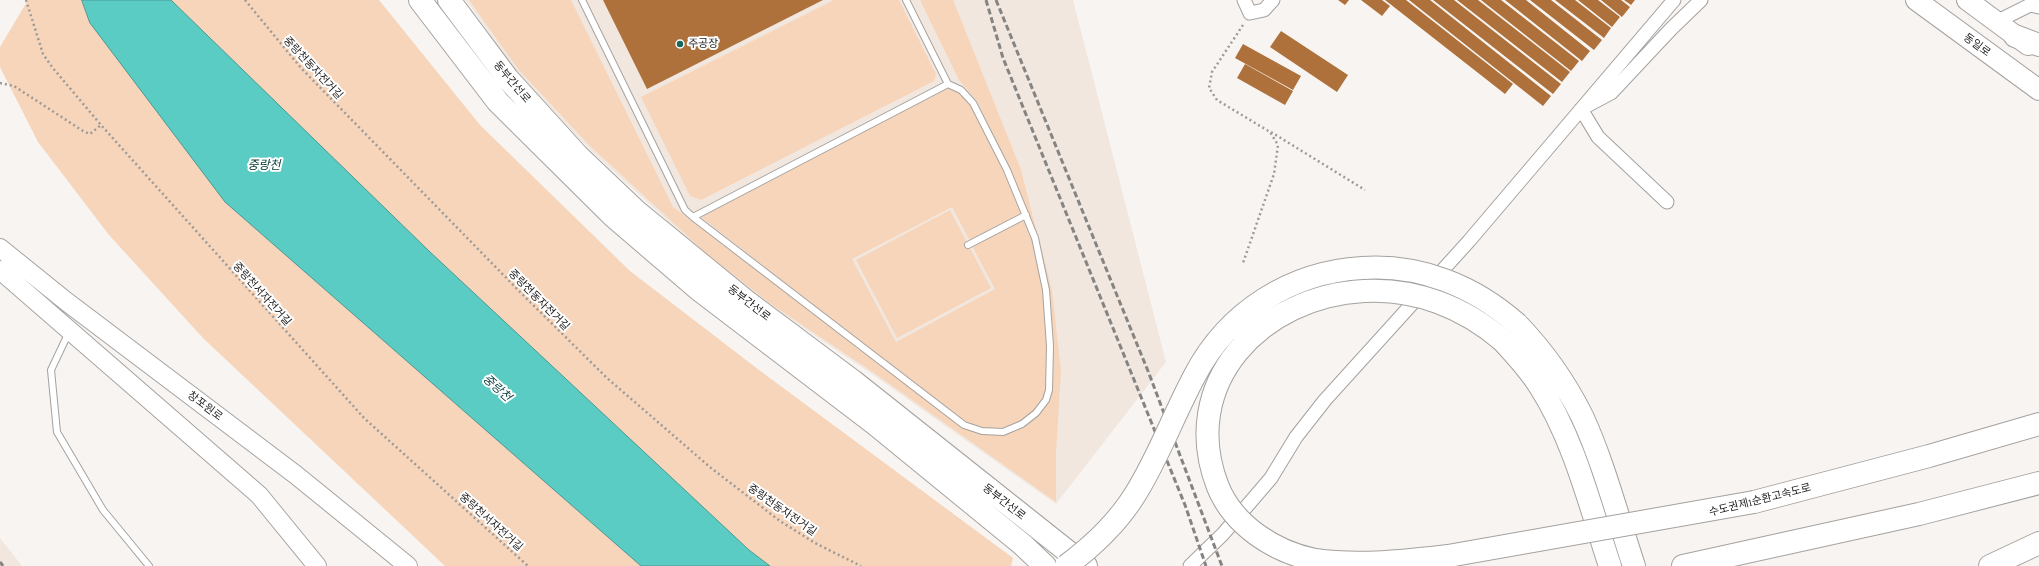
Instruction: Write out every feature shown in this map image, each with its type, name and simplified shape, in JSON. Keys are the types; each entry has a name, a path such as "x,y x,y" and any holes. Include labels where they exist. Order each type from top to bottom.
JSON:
{"highway":[{"name":"동부간선로","path":"420,0 498,102 614,217 698,289 875,424 1023,545 1045,566"},
{"name":"동부간선로","path":"449,0 508,79 578,156 636,211 721,281 853,381 1086,566"},
{"path":"2015,36 2039,45"},
{"path":"1066,566 1102,535 1135,495 1158,453 1195,374 1212,348 1232,324 1246,312 1279,290 1298,282 1330,272 1369,267 1400,269 1439,278 1474,293 1493,305 1517,324 1549,362 1582,416 1594,446 1634,566"},
{"path":"1610,566 1578,468 1558,420 1532,374 1503,341 1487,328 1451,307 1426,298 1394,292 1365,291 1339,294 1317,300 1282,315 1260,330 1234,355 1214,392 1207,424 1208,447 1214,473 1222,495 1236,516 1246,525 1276,546 1308,558 1342,563 1403,561 1448,556 1760,501"},
{"name":"수도권제1순환고속도로","path":"1478,566 1760,501 1929,456 2039,424"},
{"path":"1683,566 1919,514 2039,483"},
{"path":"1990,566 2039,543"}],"main road":[{"name":"동일로","path":"1916,0 2039,90"},
{"path":"1967,0 2039,54"}],"street":[{"path":"1244,0 1250,13 1264,10 1273,0"},
{"path":"1190,566 1223,534 1271,478 1296,438 1325,400 1468,241 1582,110 1598,87 1674,0"},
{"path":"1582,110 1611,93 1671,29 1701,0"},
{"path":"1996,22 2030,5 2039,8"},
{"path":"1582,110 1598,137 1667,202"},
{"name":"창포원로","path":"0,248 73,306 296,475 408,566"},
{"path":"0,270 258,495 317,566"}],"lane":[{"path":"582,0 685,210 964,425 982,431 1003,432 1022,424 1036,413 1046,400 1049,390 1050,346 1046,290 1036,238 1007,170 973,103 961,90 948,84 906,0"},
{"path":"693,217 948,84"},
{"path":"968,245 1026,215"},
{"path":"70,330 51,370 57,432 103,510 149,566"}],"path":[{"name":"중랑천서자전거길","path":"26,0 43,54 52,67 101,125 364,418 528,566"},
{"name":"중랑천동자전거길","path":"245,0 300,68 522,294 607,378 711,468 780,521 815,543 860,566"},
{"path":"1250,13 1212,72 1209,88 1217,100 1365,190"},
{"path":"0,83 14,86 82,131 90,134 101,125"},
{"path":"1243,263 1274,174 1278,145 1270,132"}],"shaded area":[{"path":"28,0 379,0 480,125 630,271 759,370 1013,558 1011,566 445,566 203,338 109,235 38,142 0,67 0,47"},
{"path":"466,0 1073,0 1166,362 1056,504 872,374 767,304 705,255 588,148 516,71"},
{"path":"469,0 571,0 673,207 963,427 1004,434 1033,417 1049,399 1052,391 1049,290 1039,239 1052,290 1061,371 1056,453 1056,502 874,373 768,302 706,253 590,146 518,69"},
{"path":"834,0 899,0 936,74 934,81 701,200 690,196 641,97"},
{"path":"920,0 953,0 1021,170 1038,237 1010,169 977,101 959,80"},
{"path":"948,87 960,92 970,105 1003,171 1021,213 970,241 952,207 852,259 896,342 995,289 972,246 1025,219 1037,255 1044,293 1047,331 1047,388 1044,399 1035,411 1022,420 1004,427 987,428 978,426 962,419 946,409 701,217"},
{"path":"950,210 991,288 897,338 856,260"},
{"path":"0,538 22,566 0,566"}],"water":[{"name":"중랑천","path":"82,0 171,0 429,251 749,550 770,566 641,566 225,202 90,23"}],"building":[{"name":"주공장","path":"603,0 823,0 647,89"},
{"path":"1338,0 1349,0 1345,5"},
{"path":"1361,0 1382,0 1390,6 1382,16"},
{"path":"1385,0 1406,0 1513,84 1505,94"},
{"path":"1409,0 1430,0 1551,96 1543,106"},
{"path":"1433,0 1454,0 1561,84 1553,94"},
{"path":"1457,0 1478,0 1570,72 1562,82"},
{"path":"1481,0 1501,0 1579,61 1571,71"},
{"path":"1505,0 1526,0 1590,51 1582,61"},
{"path":"1530,0 1551,0 1602,40 1594,50"},
{"path":"1555,0 1575,0 1611,28 1604,38"},
{"path":"1578,0 1598,0 1620,17 1612,27"},
{"path":"1601,0 1621,0 1630,7 1622,17"},
{"path":"1624,0 1635,0 1631,5"},
{"path":"1281,31 1348,75 1337,92 1270,47"},
{"path":"1243,44 1301,76 1293,90 1235,58"},
{"path":"1245,64 1293,91 1285,105 1237,78"}],"railway":[{"path":"986,0 1003,58 1185,505 1206,566"},
{"path":"996,0 1148,371 1222,566"},
{"path":"0,562 3,566"}],"place":[{"name":"주공장","path":"680,44"}]}
